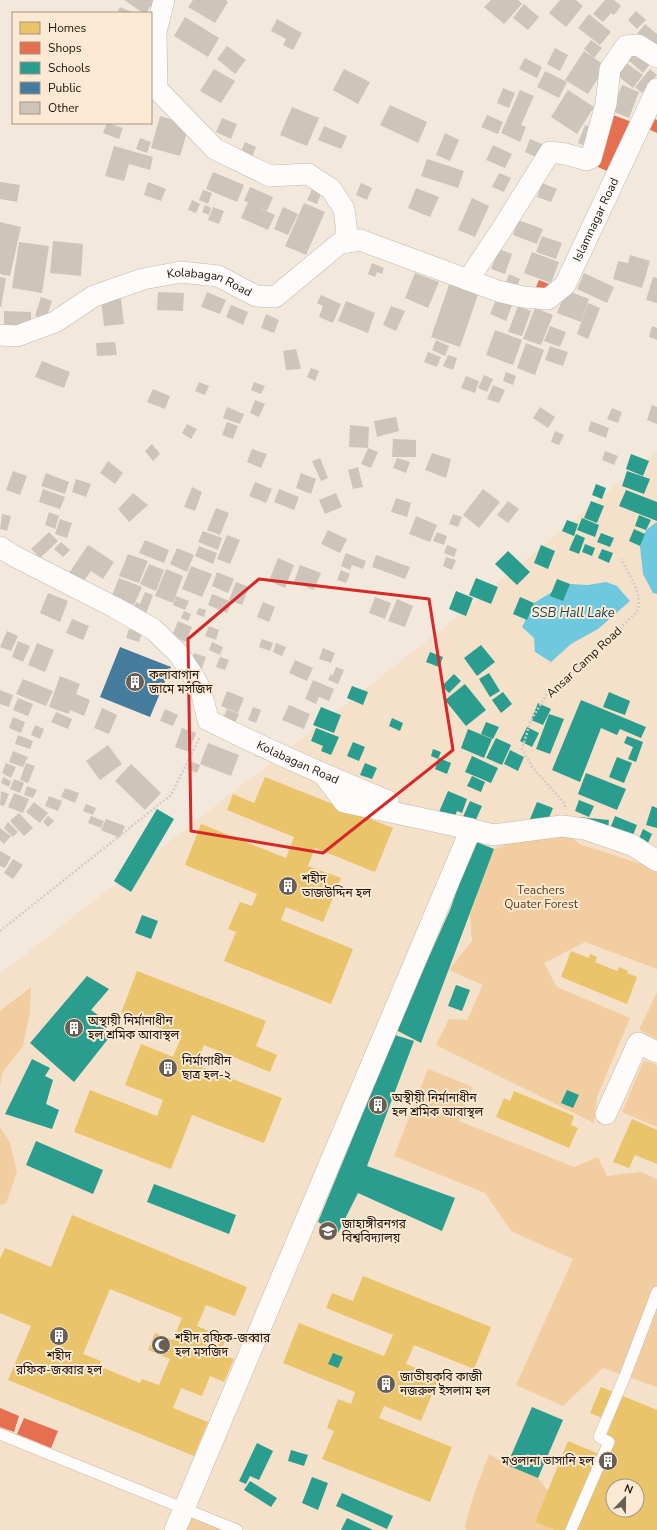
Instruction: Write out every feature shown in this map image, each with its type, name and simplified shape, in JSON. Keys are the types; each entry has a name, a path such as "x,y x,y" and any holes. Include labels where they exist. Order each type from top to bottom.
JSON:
{"street":[{"path":"164,0 156,32 157,89 215,149 270,176 308,174 331,189 344,209 348,242"},
{"path":"468,280 550,152 566,154 586,160 591,158 606,104 610,69 626,46 638,45 657,57"},
{"name":"Islamnagar Road","path":"498,291 523,297 548,299 565,285 657,89"},
{"name":"Kolabagan Road","path":"0,335 17,336 55,322 94,296 143,279 181,272 218,276 256,296 275,296 340,243 360,240 498,291"},
{"path":"0,547 14,556 114,607 153,629 178,653 192,674 201,690 208,720"},
{"name":"Kolabagan Road","path":"208,720 240,737 322,774 436,820 493,835 562,826 585,829 632,845 657,862"},
{"path":"175,1530 471,829"},
{"path":"606,1114 638,1043 657,1052"}],"lane":[{"path":"571,1530 609,1442 599,1437 626,1376 657,1292"},
{"path":"0,1434 237,1530"}],"path":[{"name":"Ansar Camp Road","path":"562,826 565,804 533,768 522,749 531,720 547,694 583,663 637,612 640,604 639,595 621,559"},
{"path":"0,931 172,795 208,720"}],"highlighted area":[{"path":"259,579 429,599 453,750 323,853 191,831 188,639"}],"shaded area":[{"name":"জাহাঙ্গীরনগর বিশ্ববিদ্যালয়","path":"657,451 657,1530 0,1530 0,974 438,632"}],"green space":[{"name":"Teachers Quater Forest","path":"562,826 579,844 657,869 657,969 585,942 544,963 557,987 630,1018 597,1097 594,1123 436,1045 449,1019 467,1020 483,985 449,970 472,941 470,914 494,849"},
{"path":"31,987 30,1012 23,1046 2,1073 0,1086 0,1011"},
{"path":"657,992 657,1039 639,1030"},
{"path":"644,1060 657,1065 657,1127 622,1112"},
{"path":"428,1069 473,1087 459,1121 574,1167 598,1157 607,1176 640,1172 657,1179 657,1387 603,1368 563,1406 516,1385 573,1259 511,1231 485,1193 394,1156"},
{"path":"0,1127 10,1143 17,1172 6,1203 0,1205"},
{"path":"489,1454 507,1465 538,1478 548,1491 535,1522 554,1530 466,1530 465,1525 474,1494"},
{"path":"184,1508 237,1530 175,1530"}],"water":[{"path":"657,522 657,594 653,593 643,574 640,546 646,530"},
{"name":"SSB Hall Lake","path":"606,582 617,586 630,601 598,629 571,644 551,662 535,652 534,638 522,627 534,603 560,587 570,584 588,585"}],"building: Homes":[{"name":"শহীদ তাজউদ্দিন হল","path":"265,777 393,828 375,872 315,848 308,866 341,878 323,922 286,907 281,920 353,949 331,1004 224,961 236,932 228,929 240,902 252,906 257,894 185,865 201,824 286,858 294,837 227,810 233,794 254,803"},
{"path":"571,951 589,958 590,954 597,957 595,962 617,971 619,967 628,971 627,973 637,977 627,1004 561,977"},
{"name":"নির্মাণাধীন ছাত্র হল-২","path":"137,971 266,1021 256,1046 277,1055 270,1072 204,1045 196,1065 282,1098 264,1143 192,1115 171,1169 74,1132 90,1090 157,1116 163,1100 125,1085 141,1044 173,1057 182,1036 121,1013"},
{"path":"514,1091 574,1116 571,1125 578,1128 569,1148 496,1117 504,1098 510,1101"},
{"path":"632,1119 657,1130 657,1164 635,1155 629,1168 613,1162"},
{"name":"শহীদ রফিক-জব্বার হল","path":"72,1215 247,1287 235,1316 206,1305 197,1326 226,1338 220,1354 234,1359 224,1382 210,1376 202,1396 181,1388 173,1408 208,1422 194,1456 8,1380 31,1326 0,1313 0,1259 5,1248 51,1267","holes":["110,1289 182,1318 173,1340 155,1333 148,1350 170,1359 159,1385 142,1379 140,1383 99,1366 101,1361 83,1354"]},
{"name":"জাতীয়কবি কাজী নজরুল ইসলাম হল","path":"363,1276 491,1327 474,1369 414,1345 406,1364 439,1377 421,1421 384,1406 379,1418 452,1447 430,1502 322,1459 334,1431 327,1428 338,1399 351,1404 355,1392 283,1363 299,1323 384,1356 393,1335 326,1308 332,1293 353,1301"},
{"name":"মওলানা ভাসানি হল","path":"601,1387 657,1410 657,1530 554,1530 535,1522 568,1441 599,1454 612,1422 590,1413"}],"building: Shops":[{"path":"613,115 632,122 612,173 593,165"},
{"path":"653,118 657,120 657,133 648,129"},
{"path":"539,280 549,284 544,296 534,292"},
{"path":"0,1408 19,1416 14,1432 0,1427"},
{"path":"24,1418 58,1431 51,1448 17,1434"}],"building: Schools":[{"path":"631,454 649,461 643,476 626,469"},
{"path":"627,471 650,479 644,494 622,486"},
{"path":"596,484 606,488 602,499 592,495"},
{"path":"626,490 657,502 657,521 619,506"},
{"path":"591,501 604,506 597,523 584,518"},
{"path":"639,515 651,520 646,530 635,526"},
{"path":"582,518 599,525 595,537 577,530"},
{"path":"567,520 578,524 574,536 562,531"},
{"path":"634,529 645,534 640,546 629,541"},
{"path":"601,533 614,538 610,547 597,542"},
{"path":"576,534 585,538 579,554 569,550"},
{"path":"585,544 595,548 592,556 582,552"},
{"path":"541,545 555,551 548,569 534,563"},
{"path":"602,549 613,553 609,563 598,558"},
{"path":"508,551 530,572 517,585 495,564"},
{"path":"476,578 498,587 491,604 469,595"},
{"path":"557,579 570,584 563,601 550,596"},
{"path":"456,591 473,598 466,616 449,609"},
{"path":"520,597 534,603 527,620 513,614"},
{"path":"481,645 495,662 477,676 464,658"},
{"path":"430,652 443,657 439,667 426,662"},
{"path":"489,673 500,691 490,697 479,679"},
{"path":"454,674 461,681 449,693 442,686"},
{"path":"465,684 486,710 466,726 445,700"},
{"path":"352,686 368,692 363,705 347,698"},
{"path":"503,692 512,704 501,713 492,700"},
{"path":"609,692 630,701 625,715 603,707"},
{"path":"581,700 646,727 641,738 620,729 617,735 601,728 580,782 552,770"},
{"path":"538,703 551,709 543,725 531,720"},
{"path":"321,707 341,715 334,733 313,725"},
{"path":"549,714 564,719 550,754 536,749"},
{"path":"392,718 403,723 400,731 389,726"},
{"path":"486,722 499,727 493,739 481,734"},
{"path":"527,727 539,733 532,747 520,741"},
{"path":"316,728 339,737 331,755 321,751 323,746 311,741"},
{"path":"468,729 492,739 484,758 461,748"},
{"path":"627,736 643,742 636,762 628,759 633,747 624,743"},
{"path":"496,738 511,745 502,765 486,758"},
{"path":"353,742 365,747 359,761 347,756"},
{"path":"433,749 441,752 438,759 431,756"},
{"path":"510,750 524,757 518,771 504,764"},
{"path":"472,756 498,768 491,783 465,772"},
{"path":"617,757 632,763 624,783 609,777"},
{"path":"439,758 451,763 447,774 435,769"},
{"path":"365,763 377,768 372,779 360,775"},
{"path":"586,773 626,789 617,810 578,794"},
{"path":"472,776 485,782 481,792 467,786"},
{"path":"448,791 467,799 462,813 457,811 454,819 439,812"},
{"path":"579,800 594,806 589,817 575,811"},
{"path":"470,801 482,806 474,824 462,819"},
{"path":"537,802 553,808 546,825 530,819"},
{"path":"652,806 657,808 657,828 646,825"},
{"path":"157,809 174,819 131,892 114,881"},
{"path":"615,816 637,825 631,840 609,831"},
{"path":"579,817 609,820 608,829 578,826"},
{"path":"643,829 652,834 647,845 638,841"},
{"path":"474,841 494,849 421,1043 396,1030 450,910"},
{"path":"142,915 158,921 151,939 135,933"},
{"name":"অস্থায়ী নির্মানাধীন হল শ্রমিক আবাস্থল","path":"87,976 109,989 91,1010 102,1018 98,1022 112,1034 74,1082 30,1043"},
{"path":"456,985 470,990 462,1011 448,1006"},
{"name":"অস্থীয়ী নির্মানাধীন হল শ্রমিক আবাস্থল","path":"395,1035 414,1041 367,1166 455,1198 442,1231 358,1193 338,1233 318,1222"},
{"path":"32,1059 50,1068 45,1076 53,1080 46,1104 59,1110 52,1129 5,1114"},
{"path":"567,1090 579,1095 573,1108 561,1103"},
{"path":"36,1141 103,1170 93,1194 26,1165"},
{"path":"154,1184 236,1215 229,1234 147,1202"},
{"path":"333,1353 343,1357 338,1368 328,1364"},
{"path":"532,1407 563,1420 538,1478 507,1465"},
{"path":"257,1443 273,1451 259,1480 250,1476 246,1484 239,1481"},
{"path":"291,1450 308,1455 304,1466 288,1461"},
{"path":"312,1477 328,1483 318,1510 302,1503"},
{"path":"250,1481 277,1498 271,1507 244,1490"},
{"path":"342,1493 393,1516 387,1529 336,1506"},
{"path":"347,1518 373,1530 341,1530"}],"building: Public":[{"name":"কলাবাগান জামে মসজিদ","path":"120,647 171,667 150,717 100,697"}],"building: Other":[{"path":"124,0 155,0 147,12 142,12"},
{"path":"193,0 226,0 228,2 215,23 188,7"},
{"path":"491,0 518,0 522,4 504,24 484,7"},
{"path":"560,0 576,0 583,6 566,27 549,13"},
{"path":"605,0 614,0 621,6 614,15 611,13 603,22 593,14"},
{"path":"524,4 539,17 528,30 513,18"},
{"path":"120,7 132,12 118,12"},
{"path":"636,11 646,20 637,29 628,20"},
{"path":"589,14 611,32 600,45 578,28"},
{"path":"185,17 219,38 208,57 174,36"},
{"path":"277,19 302,33 293,50 283,45 286,39 271,31"},
{"path":"645,24 657,34 657,46 636,35"},
{"path":"591,40 602,48 594,58 584,49"},
{"path":"227,46 246,60 235,74 217,59"},
{"path":"555,48 568,55 560,71 547,64"},
{"path":"584,51 606,66 588,94 565,80"},
{"path":"637,51 650,64 643,73 628,60"},
{"path":"525,58 542,67 537,78 519,69"},
{"path":"625,62 643,75 633,88 615,74"},
{"path":"214,69 235,81 221,103 200,91"},
{"path":"344,69 370,82 358,104 333,90"},
{"path":"650,69 657,75 642,93 635,87"},
{"path":"545,71 567,82 559,98 537,87"},
{"path":"622,85 639,92 629,118 612,111"},
{"path":"503,88 515,93 509,108 497,103"},
{"path":"520,90 534,96 521,125 526,127 520,142 501,133"},
{"path":"568,90 594,107 577,134 551,117"},
{"path":"390,105 427,122 418,143 380,125"},
{"path":"292,107 319,118 307,146 280,135"},
{"path":"487,115 503,122 498,134 481,127"},
{"path":"160,116 189,125 180,156 151,148"},
{"path":"222,118 237,124 231,139 216,132"},
{"path":"107,124 123,128 119,139 103,133"},
{"path":"585,125 599,131 591,148 578,143"},
{"path":"324,126 347,136 341,149 318,140"},
{"path":"445,133 459,140 450,161 436,155"},
{"path":"140,138 151,142 147,153 136,149"},
{"path":"530,139 544,145 538,158 525,152"},
{"path":"245,142 256,147 252,157 241,152"},
{"path":"493,145 512,154 505,168 486,160"},
{"path":"114,146 153,157 150,170 129,164 124,181 105,176"},
{"path":"427,159 464,171 458,188 421,176"},
{"path":"213,172 244,185 237,202 206,189"},
{"path":"499,173 511,178 504,192 492,187"},
{"path":"0,182 20,185 17,202 0,199"},
{"path":"148,182 166,189 161,201 144,195"},
{"path":"361,183 372,188 367,200 356,195"},
{"path":"542,183 557,189 551,202 537,197"},
{"path":"250,187 273,197 267,211 252,205 275,215 268,230 241,218 248,202 244,201"},
{"path":"313,187 322,191 317,204 307,200"},
{"path":"416,188 439,197 430,217 408,208"},
{"path":"203,190 212,193 208,204 199,200"},
{"path":"472,198 489,206 475,237 458,230"},
{"path":"192,200 200,204 196,213 188,210"},
{"path":"304,203 325,212 306,255 285,246"},
{"path":"205,205 211,208 209,215 202,212"},
{"path":"213,207 224,211 219,224 208,220"},
{"path":"283,207 298,214 288,235 274,229"},
{"path":"518,220 543,229 537,244 513,235"},
{"path":"0,222 21,227 10,276 0,274"},
{"path":"542,236 562,243 556,259 536,252"},
{"path":"53,241 83,244 81,276 50,273"},
{"path":"19,242 49,246 42,293 12,288"},
{"path":"499,249 512,254 505,274 491,269"},
{"path":"532,252 559,262 551,283 524,273"},
{"path":"630,255 650,261 642,288 613,279 618,261 628,263"},
{"path":"372,263 384,268 382,274 377,272 375,277 368,274"},
{"path":"415,273 439,282 428,308 405,298"},
{"path":"584,273 614,287 607,303 577,289"},
{"path":"509,274 520,279 515,291 504,287"},
{"path":"452,276 481,286 460,347 431,337"},
{"path":"0,277 6,278 1,307 0,307"},
{"path":"653,277 657,278 657,303 646,300"},
{"path":"566,290 589,299 581,322 557,313"},
{"path":"158,292 184,293 183,311 157,310"},
{"path":"207,292 226,300 220,314 201,307"},
{"path":"321,295 341,304 333,323 319,317 323,306 317,303"},
{"path":"41,297 52,301 46,319 35,316"},
{"path":"497,297 513,303 506,321 490,314"},
{"path":"121,298 124,324 104,326 101,301"},
{"path":"346,301 375,313 368,333 338,321"},
{"path":"588,303 600,308 588,339 577,334"},
{"path":"231,305 248,312 243,325 226,317"},
{"path":"391,306 405,311 396,331 383,325"},
{"path":"518,306 531,311 522,336 508,332"},
{"path":"535,308 553,315 541,345 523,339"},
{"path":"4,311 31,312 31,330 4,326"},
{"path":"266,314 279,320 274,333 261,328"},
{"path":"550,326 566,332 560,347 544,341"},
{"path":"652,326 657,328 657,340 649,337"},
{"path":"495,330 522,340 513,365 486,355"},
{"path":"436,340 449,346 445,356 432,350"},
{"path":"115,342 117,355 97,356 96,343"},
{"path":"526,343 544,350 535,375 517,368"},
{"path":"550,346 568,352 563,366 545,360"},
{"path":"296,349 301,369 286,370 283,351"},
{"path":"428,352 441,357 437,367 424,362"},
{"path":"448,355 457,358 453,370 443,366"},
{"path":"42,361 70,372 64,388 35,377"},
{"path":"311,368 319,371 315,381 307,377"},
{"path":"506,372 516,376 513,385 503,381"},
{"path":"484,375 493,379 487,392 478,388"},
{"path":"466,376 479,381 475,393 461,388"},
{"path":"199,382 209,386 205,395 195,391"},
{"path":"254,382 265,386 261,394 251,390"},
{"path":"493,385 505,390 499,403 487,399"},
{"path":"153,389 170,396 165,409 147,402"},
{"path":"255,400 265,404 259,417 250,413"},
{"path":"652,405 657,407 657,424 647,420"},
{"path":"227,407 244,414 240,424 223,418"},
{"path":"540,407 555,417 548,428 533,418"},
{"path":"612,408 622,412 618,423 607,419"},
{"path":"396,417 399,431 377,437 374,421"},
{"path":"591,421 609,428 606,438 588,431"},
{"path":"227,422 238,426 233,439 222,435"},
{"path":"187,424 197,429 191,439 182,433"},
{"path":"350,425 369,427 368,448 349,447"},
{"path":"555,431 564,435 559,445 551,442"},
{"path":"393,439 416,440 416,457 392,457"},
{"path":"152,444 160,454 153,461 145,451"},
{"path":"368,448 378,452 371,468 361,464"},
{"path":"252,449 267,454 261,468 247,462"},
{"path":"605,451 618,456 614,465 602,460"},
{"path":"432,453 451,459 446,478 425,470"},
{"path":"320,458 328,478 321,481 312,461"},
{"path":"397,458 410,462 406,473 393,468"},
{"path":"108,461 123,473 115,484 100,473"},
{"path":"358,467 363,487 353,489 348,470"},
{"path":"13,471 27,476 20,495 6,490"},
{"path":"46,473 69,482 65,494 41,486"},
{"path":"301,473 316,479 311,494 296,488"},
{"path":"76,479 91,484 86,497 72,492"},
{"path":"255,482 272,489 266,503 249,496"},
{"path":"192,487 202,492 195,511 184,507"},
{"path":"43,489 65,497 60,509 39,502"},
{"path":"279,489 299,497 294,510 274,502"},
{"path":"483,489 500,502 479,528 463,515"},
{"path":"133,493 148,505 129,522 118,509"},
{"path":"336,493 342,507 325,514 319,500"},
{"path":"396,498 411,503 407,517 391,512"},
{"path":"508,501 519,509 508,523 497,515"},
{"path":"216,508 229,513 220,535 207,530"},
{"path":"49,512 59,516 55,529 45,525"},
{"path":"2,514 11,516 7,531 0,529"},
{"path":"453,514 462,517 458,527 449,524"},
{"path":"416,516 437,525 430,542 409,534"},
{"path":"60,519 72,523 67,538 55,534"},
{"path":"328,530 347,539 340,553 321,544"},
{"path":"203,531 222,538 218,550 198,542"},
{"path":"49,532 58,541 40,558 31,549"},
{"path":"437,532 447,536 444,545 433,541"},
{"path":"227,535 240,540 230,564 217,559"},
{"path":"145,540 169,550 164,563 139,553"},
{"path":"61,542 70,550 63,557 54,549"},
{"path":"88,545 114,562 103,579 91,571 83,582 69,573"},
{"path":"447,545 457,549 454,557 444,553"},
{"path":"199,546 217,553 213,564 195,556"},
{"path":"177,548 194,555 187,572 170,564"},
{"path":"346,553 366,561 363,569 352,565 350,570 341,566"},
{"path":"128,554 148,561 139,583 119,576"},
{"path":"376,555 410,567 405,579 372,567"},
{"path":"446,557 456,560 452,570 443,566"},
{"path":"278,558 294,565 285,588 269,581"},
{"path":"149,564 164,570 156,591 140,584"},
{"path":"300,565 321,573 314,590 294,582"},
{"path":"191,566 212,574 202,597 182,589"},
{"path":"166,569 183,576 173,603 155,596"},
{"path":"341,570 350,574 346,583 337,580"},
{"path":"217,572 234,579 228,593 212,586"},
{"path":"119,578 142,587 134,605 130,603 127,610 109,603"},
{"path":"236,582 249,587 242,605 229,600"},
{"path":"145,592 153,595 146,614 134,609 136,602 140,604"},
{"path":"48,593 68,601 60,622 40,613"},
{"path":"212,594 232,602 227,613 208,605"},
{"path":"176,596 189,601 185,610 173,605"},
{"path":"375,597 391,603 385,619 369,613"},
{"path":"397,599 413,606 405,627 388,621"},
{"path":"263,602 275,607 269,622 257,617"},
{"path":"199,608 206,610 204,617 196,614"},
{"path":"184,611 191,614 188,621 181,618"},
{"path":"72,619 89,626 83,640 66,633"},
{"path":"178,621 192,627 186,642 172,636"},
{"path":"209,626 219,630 216,640 205,636"},
{"path":"129,629 142,633 139,642 126,638"},
{"path":"7,631 18,636 11,651 0,647"},
{"path":"262,639 273,643 270,651 259,647"},
{"path":"18,641 30,646 23,662 12,657"},
{"path":"212,642 223,647 220,655 209,650"},
{"path":"37,643 54,650 45,672 28,665"},
{"path":"276,643 286,647 282,656 273,652"},
{"path":"323,648 335,653 331,663 319,659"},
{"path":"194,653 206,657 201,671 189,666"},
{"path":"220,657 229,660 225,670 216,667"},
{"path":"295,660 313,668 307,681 289,673"},
{"path":"336,667 344,670 338,684 328,680 331,674 333,675"},
{"path":"60,676 80,684 76,694 90,700 84,716 70,710 69,714 49,707"},
{"path":"23,679 53,691 46,706 16,694"},
{"path":"313,680 334,689 329,701 319,697 316,704 305,699"},
{"path":"0,690 13,695 9,707 0,704"},
{"path":"227,691 244,698 238,713 221,706"},
{"path":"18,698 33,704 28,716 13,710"},
{"path":"289,705 310,714 304,729 282,720"},
{"path":"253,707 261,710 256,723 248,720"},
{"path":"102,708 117,715 109,734 94,728"},
{"path":"165,709 178,715 173,726 160,721"},
{"path":"227,709 239,714 235,723 223,718"},
{"path":"56,712 72,719 68,729 51,722"},
{"path":"13,717 25,722 21,733 9,728"},
{"path":"35,725 44,729 40,739 31,735"},
{"path":"182,728 196,733 189,752 175,747"},
{"path":"18,735 33,741 30,749 15,744"},
{"path":"208,743 239,755 231,776 200,764"},
{"path":"108,745 122,764 100,780 86,761"},
{"path":"13,751 28,757 23,767 9,762"},
{"path":"190,761 200,765 197,773 187,769"},
{"path":"6,763 16,767 11,778 2,773"},
{"path":"26,763 35,766 28,783 20,780"},
{"path":"131,764 161,793 145,810 115,781"},
{"path":"3,777 11,781 9,787 1,783"},
{"path":"14,779 24,783 20,793 10,789"},
{"path":"27,786 37,790 33,798 24,795"},
{"path":"65,788 79,793 75,803 61,797"},
{"path":"1,791 9,794 4,806 0,805"},
{"path":"14,793 29,799 23,813 8,807"},
{"path":"49,796 62,801 58,811 45,806"},
{"path":"34,802 48,813 40,823 26,812"},
{"path":"86,804 96,808 93,815 83,811"},
{"path":"19,813 33,828 24,836 10,821"},
{"path":"48,816 54,821 48,827 43,822"},
{"path":"91,816 104,821 101,828 88,823"},
{"path":"106,819 125,826 120,838 101,830"},
{"path":"8,822 18,832 13,837 4,828"},
{"path":"0,828 11,836 4,844 0,840"},
{"path":"0,851 11,857 5,868 0,866"},
{"path":"13,859 23,865 13,879 4,873"}],"place":[{"name":"কলাবাগান জামে মসজিদ","path":"135,682"},
{"name":"শহীদ তাজউদ্দিন হল","path":"288,886"},
{"name":"অস্থায়ী নির্মানাধীন হল শ্রমিক আবাস্থল","path":"74,1028"},
{"name":"নির্মাণাধীন ছাত্র হল-২","path":"168,1068"},
{"name":"অস্থীয়ী নির্মানাধীন হল শ্রমিক আবাস্থল","path":"378,1105"},
{"name":"জাহাঙ্গীরনগর বিশ্ববিদ্যালয়","path":"328,1231"},
{"name":"শহীদ রফিক-জব্বার হল","path":"59,1336"},
{"name":"শহীদ রফিক-জব্বার হল মসজিদ","path":"161,1345"},
{"name":"জাতীয়কবি কাজী নজরুল ইসলাম হল","path":"386,1384"},
{"name":"মওলানা ভাসানি হল","path":"608,1461"}]}
